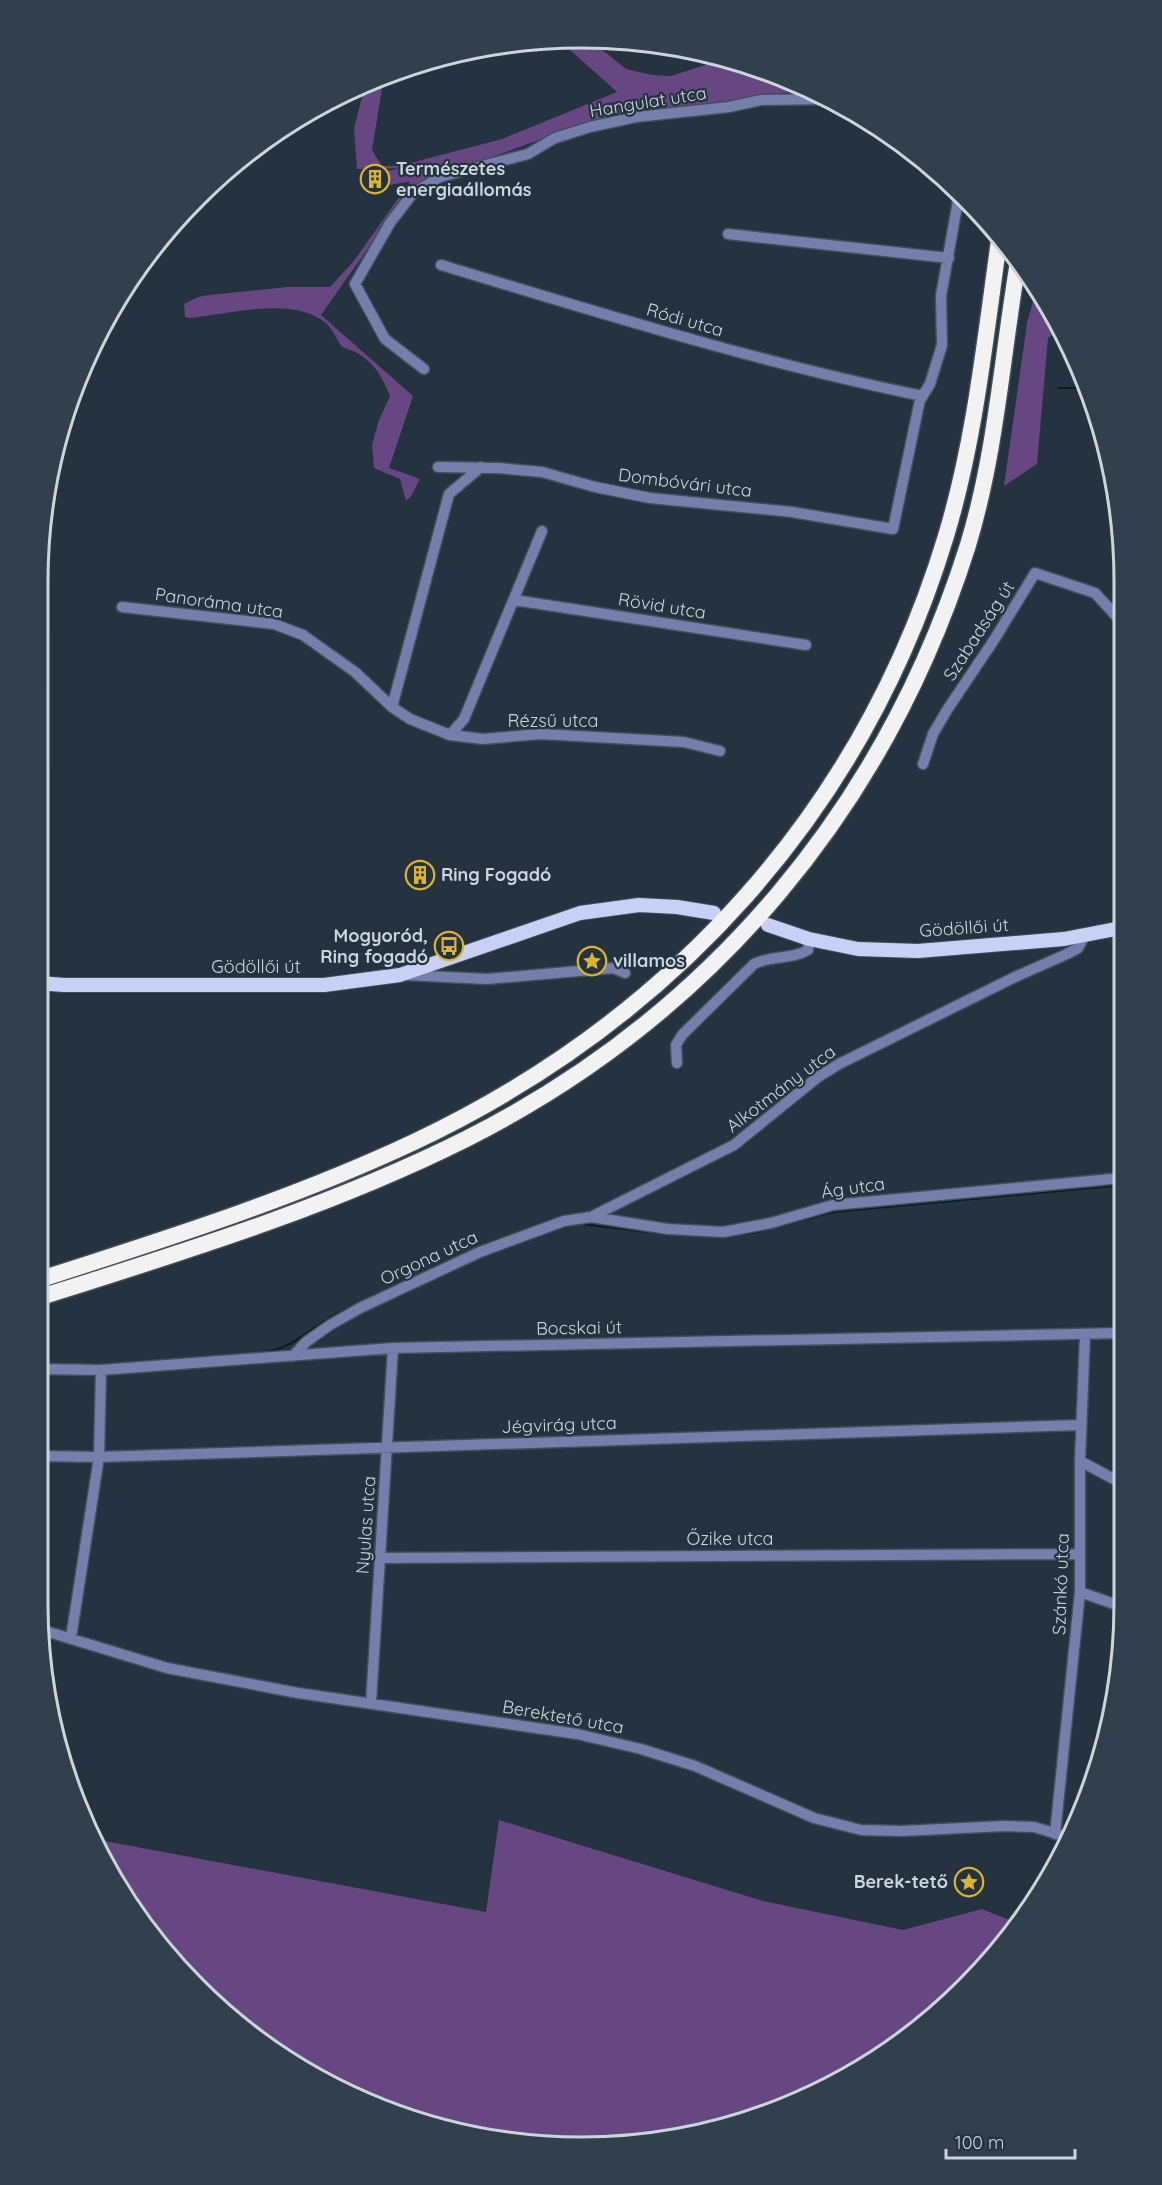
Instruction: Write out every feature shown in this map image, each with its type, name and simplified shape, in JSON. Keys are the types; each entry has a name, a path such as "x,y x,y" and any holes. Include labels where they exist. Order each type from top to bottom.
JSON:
{"highway":[{"path":"48,1277 262,1205 363,1165 458,1120 551,1065 616,1019 672,972 734,912 789,844 847,760 887,687 916,622 945,537 966,454 998,249"},
{"path":"48,1295 276,1220 369,1183 514,1114 599,1059 687,989 746,931 803,865 848,802 889,734 941,623 968,542 992,444 1016,274"}],"main road":[{"name":"Gödöllői út","path":"48,984 324,985 400,975 580,912 639,905 677,907 714,913"},
{"name":"Gödöllői út","path":"768,925 809,939 858,949 918,951 1084,936 1114,930"}],"street":[{"name":"Hangulat utca","path":"424,369 385,339 355,284 390,223 413,193 440,177 528,154 555,138 573,132 636,117 729,107 761,100 809,99"},
{"path":"922,396 930,384 942,345 941,296 958,204"},
{"path":"728,234 949,258"},
{"name":"Ródi utca","path":"441,265 699,341 846,381 922,396"},
{"name":"Dombóvári utca","path":"438,467 481,467 542,472 595,487 650,498 792,512 893,529 922,396"},
{"path":"392,707 448,494 481,467"},
{"path":"450,735 464,719 542,531"},
{"name":"Szabadság út","path":"923,764 933,734 947,710 1035,573 1095,593 1114,614"},
{"name":"Rövid utca","path":"514,600 806,645"},
{"name":"Panoráma utca","path":"122,607 274,624 287,628 303,635 355,672 392,707"},
{"name":"Rézsű utca","path":"392,707 410,719 450,735 483,739 541,734 684,742 720,751"},
{"name":"Alkotmány utca","path":"591,1217 734,1145 818,1077 838,1064 1067,954 1078,948 1084,936"},
{"path":"677,1063 676,1045 682,1035 753,964 762,960 801,954 808,950 809,939"},
{"path":"400,975 487,979 613,968 625,973"},
{"name":"Ág utca","path":"591,1217 668,1229 723,1232 771,1223 833,1206 1114,1179"},
{"name":"Orgona utca","path":"293,1356 306,1342 360,1308 480,1252 564,1221 591,1217"},
{"name":"Bocskai út","path":"48,1369 101,1370 393,1348 1114,1333"},
{"name":"Szánkó utca","path":"1055,1833 1080,1592 1080,1461 1085,1334"},
{"name":"Nyulas utca","path":"371,1703 393,1348"},
{"path":"71,1638 99,1457 101,1370"},
{"name":"Jégvirág utca","path":"48,1456 99,1457 1081,1425"},
{"path":"1080,1461 1114,1479"},
{"name":"Őzike utca","path":"381,1558 1080,1554"},
{"path":"1080,1592 1114,1604"},
{"name":"Berektető utca","path":"49,1632 167,1668 298,1693 577,1734 641,1749 695,1766 814,1818 861,1830 901,1831 1014,1826 1034,1827 1061,1836"}],"shaded area":[{"path":"568,48 601,49 626,69 652,75 671,76 709,64 752,76 791,92 574,127 411,187 321,315 413,396 389,468 420,479 406,501 400,479 374,468 372,445 379,420 390,396 386,387 372,365 351,350 342,347 327,324 313,315 280,308 185,317 184,304 198,297 287,287 330,287 353,262 408,185 416,168 357,169 354,128 362,95 382,87 372,150 382,166 399,166 502,139 617,92"},
{"path":"410,167 413,181 389,185 386,171"},
{"path":"1034,300 1053,334 1048,338 1037,464 1004,486 1027,323"},
{"path":"499,1820 763,1901 903,1930 982,1909 1010,1920 982,1955 932,2005 877,2047 817,2082 752,2109 685,2127 616,2136 546,2136 477,2127 410,2109 345,2082 285,2047 230,2005 180,1955 138,1900 103,1841 486,1912"}],"waterway":[{"path":"1058,388 1077,388"},
{"path":"736,1235 753,1233 833,1212 1114,1186"},
{"path":"564,1216 574,1214"},
{"path":"581,1224 665,1234"},
{"path":"505,1238 539,1225"},
{"path":"671,1234 710,1236"},
{"path":"362,1301 406,1281"},
{"path":"265,1352 291,1343 354,1305"}],"place":[{"name":"Természetes energiaállomás","path":"375,179"},
{"name":"Ring Fogadó","path":"420,875"},
{"name":"Mogyoród, Ring fogadó","path":"449,946"},
{"name":"villamos","path":"592,961"},
{"name":"Berek-tető","path":"969,1882"}]}
